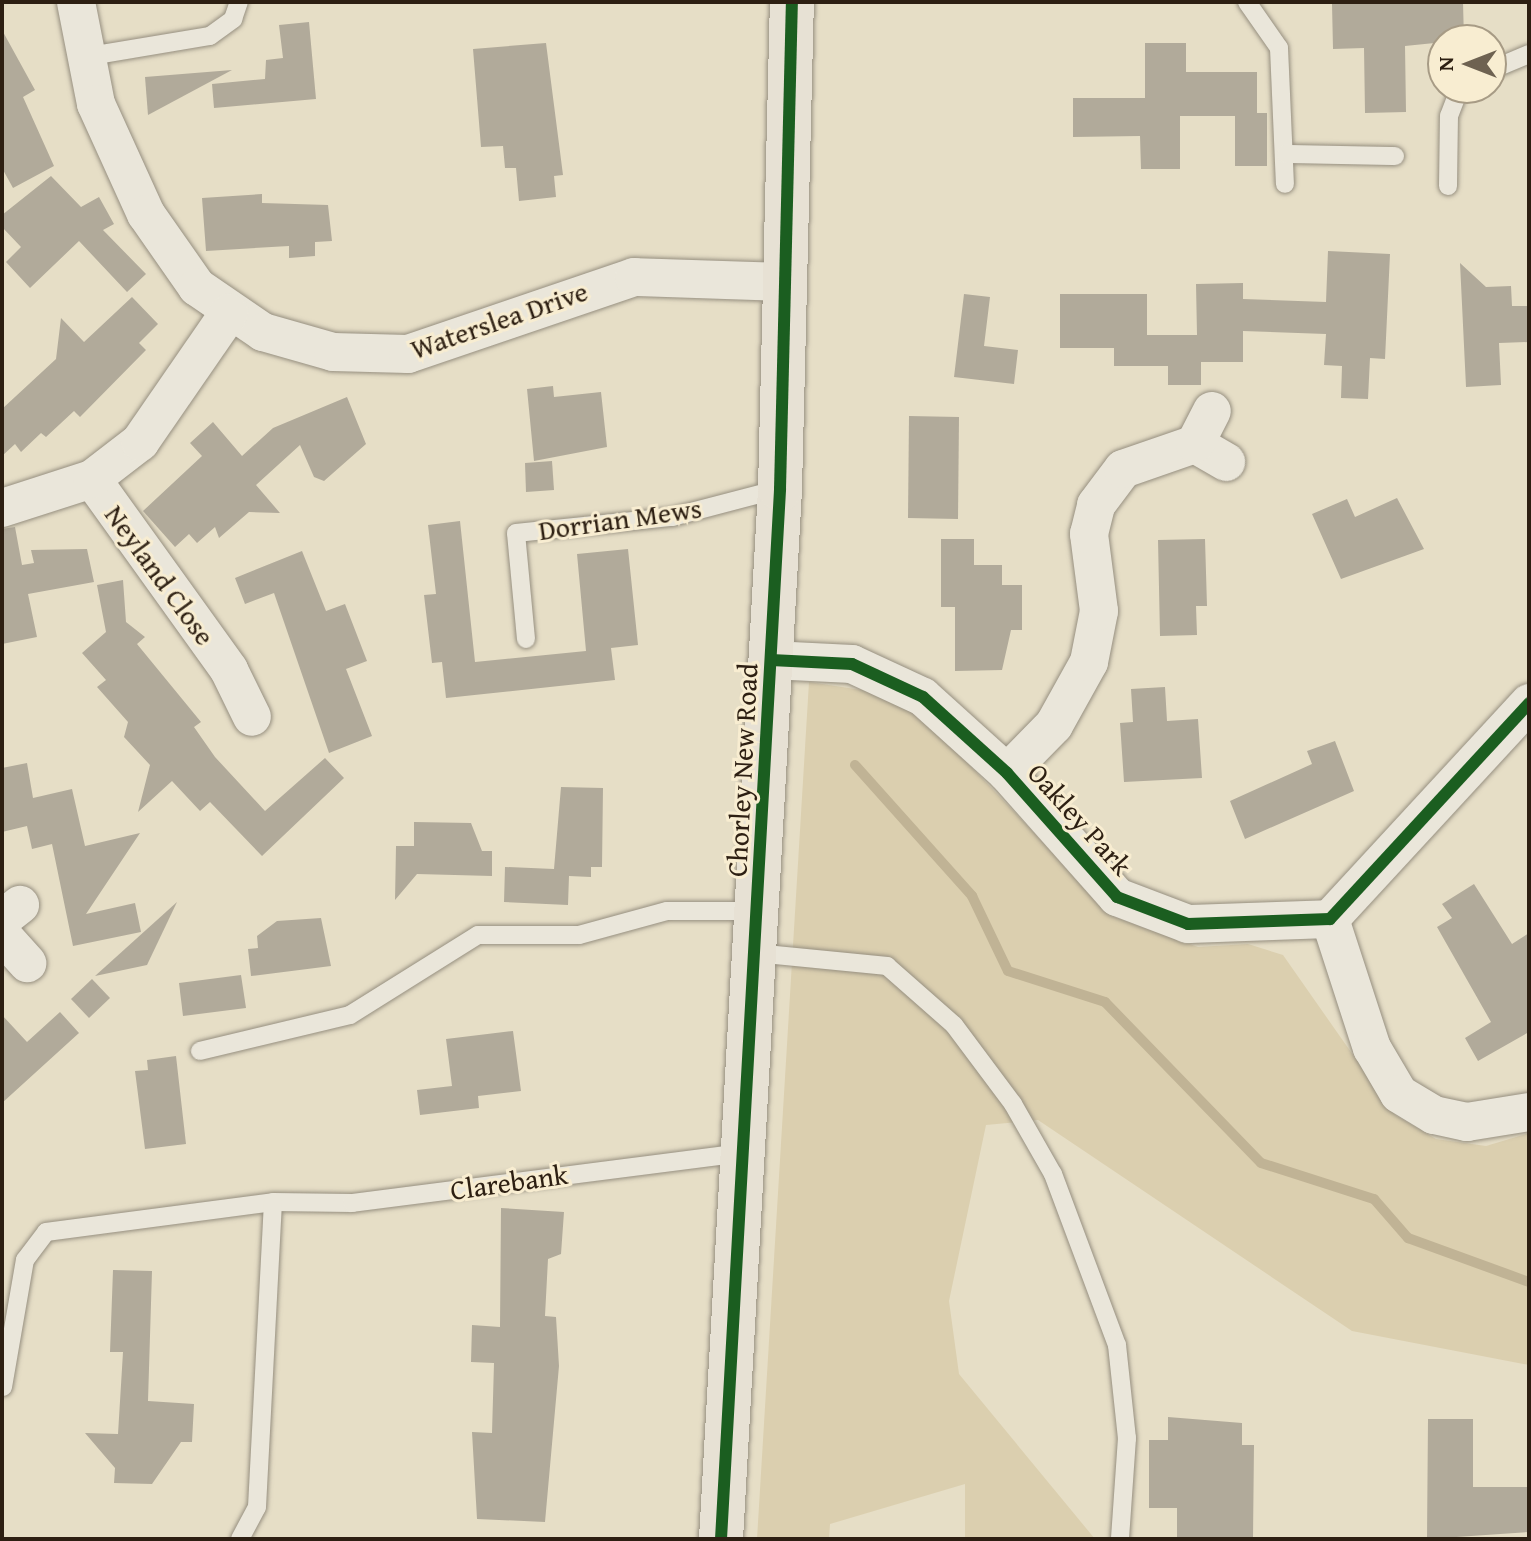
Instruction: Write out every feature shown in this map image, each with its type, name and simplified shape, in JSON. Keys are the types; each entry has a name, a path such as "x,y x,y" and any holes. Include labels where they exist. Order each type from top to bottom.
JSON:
{"main road":[{"name":"Chorley New Road","path":"721,1539 780,489 788,282 792,2"}],"street":[{"name":"Waterslea Drive","path":"76,2 84,57 111,147 139,203 170,254 229,313 300,344 371,356 443,345 634,277 788,282"},
{"path":"2,508 92,479 162,419 229,313"},
{"name":"Oakley Park","path":"1007,773 1054,725 1089,662 1099,611 1089,534 1096,505 1123,469 1210,453 1212,411"},
{"name":"Neyland Close","path":"92,479 243,663 252,717"},
{"name":"Oakley Park","path":"771,660 838,661 895,681 1007,773 1079,861 1138,909 1188,924 1330,919"},
{"path":"1529,703 1330,919 1372,1048 1399,1094 1434,1115 1467,1122 1529,1112"},
{"path":"8,920 27,963"}],"lane":[{"path":"84,57 210,36 233,19 239,2"},
{"path":"1247,2 1279,48 1285,184"},
{"path":"1507,63 1529,54"},
{"path":"1448,186 1449,116 1454,104"},
{"path":"1286,154 1395,156"},
{"name":"Dorrian Mews","path":"526,639 516,533 672,517 780,489"},
{"path":"200,1051 350,1015 478,935 579,935 667,911 887,966 954,1025 1013,1104 1053,1174 1117,1345 1127,1438 1120,1539"},
{"name":"Clarebank","path":"3,1387 25,1260 46,1232 273,1202 352,1203 745,1153"},
{"path":"240,1539 257,1507 273,1202"}],"shaded area":[{"path":"809,682 868,691 918,711 1114,917 1198,947 1248,944 1283,955 1395,1115 1436,1139 1486,1146 1529,1133 1529,1365 1352,1331 1038,1120 986,1125 949,1301 959,1374 1095,1539 965,1539 965,1484 830,1524 829,1539 757,1539"}],"building":[{"path":"1463,2 1464,24 1427,24 1427,44 1405,46 1406,112 1365,113 1364,48 1333,49 1332,4"},
{"path":"309,22 316,99 214,108 212,84 265,79 266,60 283,58 279,25"},
{"path":"2,30 35,90 23,97 54,166 13,188 2,168"},
{"path":"546,43 563,175 554,176 556,197 519,201 516,168 505,168 503,146 481,147 473,49"},
{"path":"1145,43 1186,43 1186,72 1257,72 1257,113 1267,113 1267,166 1235,166 1235,116 1180,116 1180,169 1141,169 1140,136 1073,137 1073,98 1145,98"},
{"path":"232,70 148,115 145,77"},
{"path":"51,176 81,207 99,197 114,224 103,230 146,274 127,292 79,241 30,288 6,262 21,247 2,227 2,215"},
{"path":"262,194 262,203 328,205 332,241 315,242 315,256 289,258 289,246 206,251 202,198"},
{"path":"1328,251 1390,254 1385,359 1370,358 1368,399 1341,398 1342,366 1324,365 1326,334 1243,331 1243,362 1201,362 1201,385 1168,385 1168,366 1114,366 1114,348 1060,348 1060,294 1147,294 1147,335 1197,335 1196,284 1243,283 1243,299 1326,302"},
{"path":"1460,263 1486,287 1511,286 1512,306 1529,306 1529,342 1499,343 1501,385 1466,387"},
{"path":"964,294 990,297 984,346 1018,350 1014,384 954,377"},
{"path":"132,297 158,324 139,343 146,350 80,417 74,411 46,437 41,433 21,452 15,444 2,456 2,409 56,359 61,318 84,342"},
{"path":"553,386 554,397 601,392 607,447 534,461 527,389"},
{"path":"347,397 366,444 324,481 314,477 300,445 256,485 280,513 249,512 219,538 215,527 197,543 189,534 175,547 143,511 202,456 190,443 213,422 242,456 273,428"},
{"path":"909,416 959,417 958,519 908,518"},
{"path":"552,461 554,490 526,492 525,463"},
{"path":"1397,498 1424,549 1341,579 1312,514 1347,499 1355,517"},
{"path":"460,521 475,662 586,651 577,554 628,549 638,645 611,648 615,680 446,698 442,662 432,663 424,595 436,594 428,525"},
{"path":"15,527 22,565 34,563 31,550 87,549 94,582 28,594 37,637 2,644 2,529"},
{"path":"941,539 974,539 974,565 1002,565 1002,585 1022,585 1022,630 1011,630 1002,670 955,671 955,607 941,607"},
{"path":"1205,539 1207,606 1196,606 1197,635 1160,636 1158,540"},
{"path":"302,551 326,611 345,604 367,661 346,669 372,736 329,753 274,593 245,604 235,578"},
{"path":"123,580 126,622 145,637 137,644 201,722 194,727 215,757 265,811 325,758 344,778 262,856 210,802 200,811 172,781 138,812 150,765 124,737 128,722 97,687 106,680 82,653 106,632 97,585"},
{"path":"1165,687 1167,721 1198,719 1202,778 1124,782 1120,723 1133,722 1131,689"},
{"path":"1335,741 1354,791 1245,839 1230,801 1312,764 1307,751"},
{"path":"27,763 33,798 72,789 85,846 140,833 86,914 135,903 141,932 73,946 52,844 32,849 27,826 2,832 2,768"},
{"path":"561,787 603,788 602,867 591,867 591,877 569,876 568,905 504,902 505,867 554,869"},
{"path":"414,822 471,823 482,851 492,851 492,876 417,874 395,900 396,846 414,846"},
{"path":"1474,884 1512,944 1529,933 1529,1032 1478,1061 1465,1038 1491,1022 1437,927 1452,918 1442,904"},
{"path":"177,902 147,965 95,976"},
{"path":"321,918 331,966 251,976 248,949 258,948 257,936 277,921"},
{"path":"241,975 246,1008 183,1016 179,983"},
{"path":"92,979 110,998 89,1018 71,999"},
{"path":"60,1012 79,1033 2,1103 2,1015 27,1042"},
{"path":"513,1031 521,1091 478,1096 479,1108 420,1115 417,1090 452,1086 446,1039"},
{"path":"176,1056 186,1144 145,1149 135,1071 148,1070 147,1060"},
{"path":"501,1208 564,1212 561,1254 548,1259 545,1316 556,1317 559,1366 545,1522 477,1519 472,1432 492,1433 494,1363 471,1362 472,1325 500,1327"},
{"path":"113,1270 152,1271 148,1401 194,1404 192,1442 181,1442 152,1484 114,1483 115,1468 85,1433 118,1434 123,1352 110,1352"},
{"path":"1168,1417 1242,1423 1242,1445 1254,1445 1253,1539 1177,1539 1177,1508 1149,1508 1149,1440 1168,1440"},
{"path":"1428,1419 1473,1419 1473,1487 1529,1487 1529,1532 1427,1539"}],"waterway":[{"path":"855,765 972,896 1008,971 1105,1002 1261,1163 1374,1199 1408,1238 1529,1282"}],"cycle path":[{"path":"721,1539 780,489 792,2"},
{"path":"771,660 852,664 923,697 1007,773 1117,897 1188,924 1330,919 1529,703"}]}
